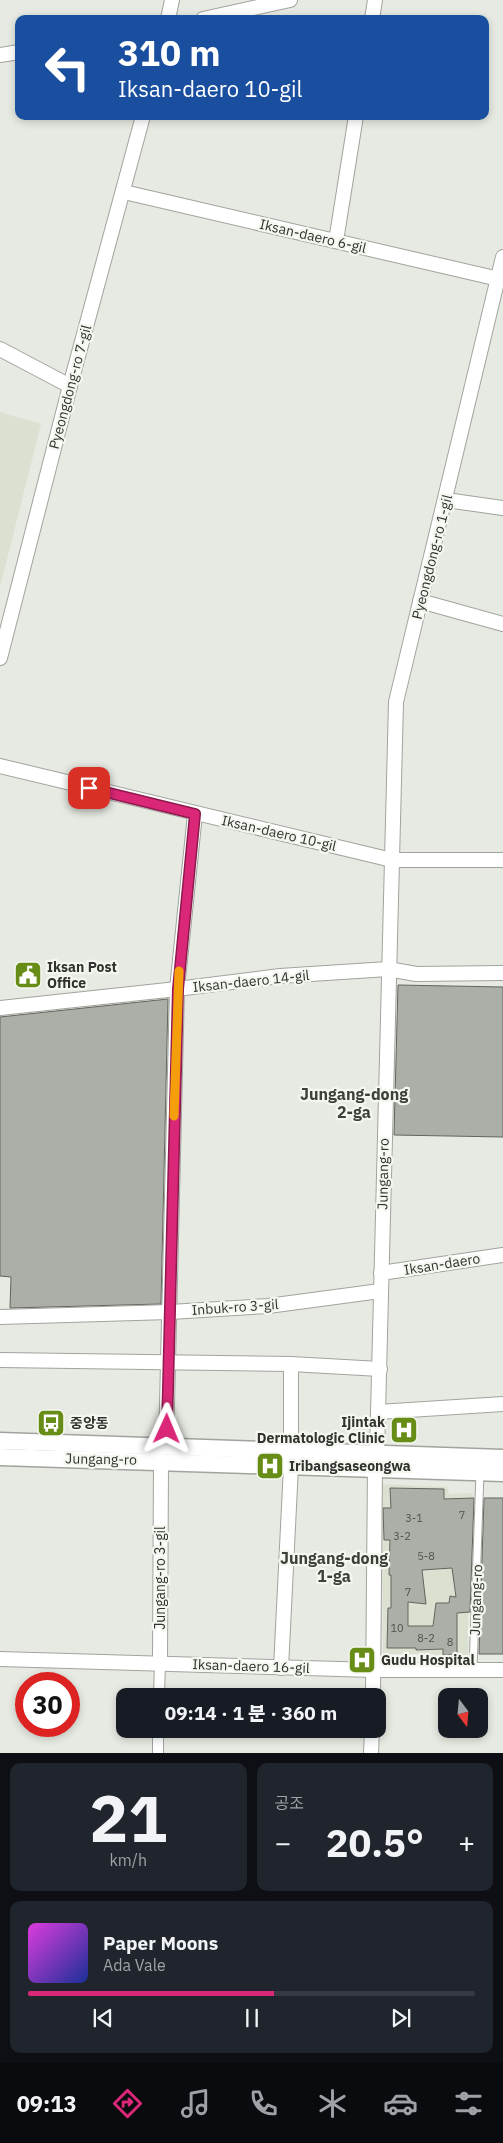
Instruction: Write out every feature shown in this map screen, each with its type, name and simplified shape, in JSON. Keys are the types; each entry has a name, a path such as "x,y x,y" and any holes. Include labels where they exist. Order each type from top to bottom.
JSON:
{"street":[{"path":"169,15 172,0"},
{"path":"221,15 290,0"},
{"path":"373,15 375,0"},
{"path":"0,55 15,53"},
{"name":"Pyeongdong-ro 7-gil","path":"0,658 70,386 142,120"},
{"path":"336,242 355,120"},
{"name":"Iksan-daero 6-gil","path":"124,192 500,280"},
{"name":"Pyeongdong-ro 1-gil","path":"392,860 396,702 500,280 503,257"},
{"path":"0,349 70,386"},
{"path":"446,500 503,508"},
{"path":"420,601 503,624"},
{"name":"Iksan-daero 10-gil","path":"0,766 392,860 503,860"},
{"path":"164,1453 170,1312 178,989 195,814"},
{"name":"Jungang-ro","path":"376,1460 380,1369 380,1291 392,860"},
{"name":"Iksan-daero 14-gil","path":"0,1008 280,976 388,969 416,974 503,973"},
{"name":"Iksan-daero","path":"381,1273 503,1255"},
{"name":"Inbuk-ro 3-gil","path":"0,1317 170,1312 268,1306 380,1291"},
{"path":"0,1360 291,1364 380,1369"},
{"path":"280,1668 291,1459 291,1364"},
{"path":"378,1412 503,1404"},
{"name":"Jungang-ro","path":"0,1441 164,1453 291,1459 503,1458"},
{"name":"Jungang-ro","path":"0,1457 164,1453"},
{"name":"Jungang-ro 3-gil","path":"159,1688 164,1453"},
{"path":"373,1688 376,1460"},
{"name":"Jungang-ro","path":"376,1460 503,1473"},
{"name":"Iksan-daero 16-gil","path":"0,1659 160,1662 280,1668 503,1670"},
{"path":"158,1738 158,1753"},
{"path":"371,1753 372,1738"}],"lane":[{"name":"Jungang-ro","path":"473,1669 480,1471"}],"shaded area":[{"path":"0,412 41,424 0,587"},
{"path":"382,1484 447,1487 449,1494 473,1493 468,1658 434,1659 433,1654 383,1654"}],"building":[{"path":"398,985 503,987 503,1137 394,1135"},
{"path":"168,999 161,1304 10,1308 11,1277 0,1276 0,1017"},
{"path":"390,1488 444,1489 444,1499 474,1498 470,1612 457,1613 457,1654 443,1655 443,1649 387,1648 388,1608 391,1608 391,1575 389,1575 390,1540 384,1540 383,1508 391,1508","holes":["452,1568 456,1597 450,1596 449,1603 436,1603 433,1626 408,1626 408,1602 426,1604 422,1570"]},
{"path":"484,1498 503,1498 503,1654 479,1654"}],"slow traffic":[{"path":"174,1116 179,971"}],"place":[{"name":"Iksan Post Office","path":"28,975"},
{"name":"중앙동","path":"51,1423"},
{"name":"Ijintak Dermatologic Clinic","path":"404,1430"},
{"name":"Iribangsaseongwa","path":"270,1466"},
{"name":"Gudu Hospital","path":"362,1660"}],"district":[{"name":"Jungang-dong 2-ga","path":"354,1103"},
{"name":"Jungang-dong 1-ga","path":"334,1567"}],"route":[{"path":"89,788 195,814 178,989 167,1429"}]}
